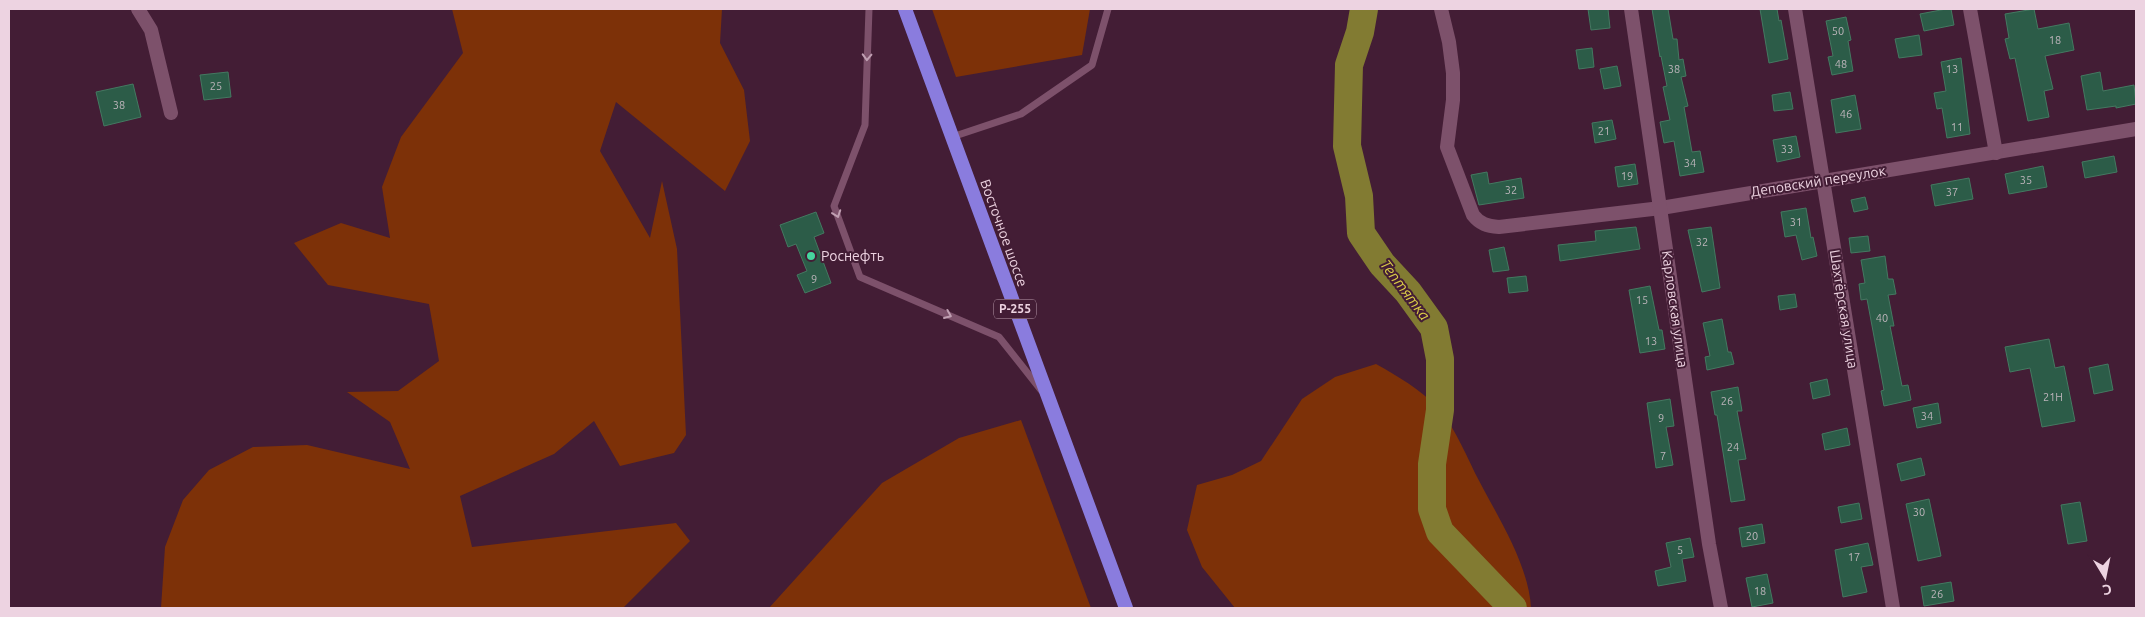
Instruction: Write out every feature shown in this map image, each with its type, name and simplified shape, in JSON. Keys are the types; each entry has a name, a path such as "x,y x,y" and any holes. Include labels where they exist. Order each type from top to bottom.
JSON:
{"highway":[{"name":"Восточное шоссе","path":"905,9 1126,608"}],"street":[{"path":"138,9 151,30 171,113"},
{"name":"Деповский переулок","path":"1441,9 1449,42 1453,73 1453,100 1447,146 1472,215 1479,223 1498,227 1661,208 2136,129"},
{"name":"Карловская улица","path":"1630,9 1720,608"},
{"name":"Шахтёрская улица","path":"1795,9 1893,608"},
{"path":"1970,9 1996,153"}],"lane":[{"path":"869,9 865,125 834,206 860,277 999,337 1047,398"},
{"path":"952,137 1021,114 1092,64 1108,9"}],"shaded area":[{"path":"452,9 722,9 720,43 744,90 750,141 725,191 616,102 600,151 650,238 662,181 677,249 686,435 674,453 620,466 594,421 554,454 460,496 472,547 676,523 690,541 623,608 161,608 165,547 183,500 209,470 253,447 307,445 410,469 390,422 347,392 398,391 439,361 429,304 328,285 294,243 341,223 390,238 382,187 401,137 463,53"},
{"path":"932,9 1090,9 1082,55 956,77"},
{"path":"1376,364 1417,389 1438,408 1449,422 1518,557 1529,591 1531,608 1235,608 1202,567 1187,530 1197,485 1232,475 1261,461 1302,399 1335,377"},
{"path":"1021,420 1091,608 769,608 882,483 959,438"}],"building":[{"path":"1588,9 1608,9 1610,28 1591,30"},
{"path":"1652,9 1668,9 1673,39 1677,39 1679,60 1683,59 1686,76 1681,77 1688,106 1684,107 1692,152 1700,151 1704,172 1680,176 1674,141 1664,143 1660,122 1670,120 1663,87 1667,86"},
{"path":"1760,9 1777,9 1779,21 1781,20 1788,59 1769,63"},
{"path":"1951,9 1954,25 1924,31 1920,14"},
{"path":"2034,9 2038,29 2069,23 2074,50 2045,56 2053,89 2044,91 2049,117 2028,121 2015,58 2010,59 2005,39 2009,38 2005,14"},
{"path":"1846,17 1851,40 1848,41 1853,71 1832,75 1828,57 1833,56 1826,21"},
{"path":"1919,35 1922,55 1899,58 1895,39"},
{"path":"1592,48 1594,67 1579,69 1576,50"},
{"path":"1961,58 1970,134 1947,138 1942,108 1937,109 1934,93 1946,91 1941,62"},
{"path":"1617,66 1621,86 1604,89 1600,69"},
{"path":"228,72 231,97 204,100 200,75"},
{"path":"2100,72 2103,91 2134,85 2136,104 2116,108 2116,106 2087,110 2081,76"},
{"path":"133,84 141,117 104,126 96,92"},
{"path":"1790,92 1793,109 1774,111 1772,95"},
{"path":"1855,95 1861,129 1836,133 1831,100"},
{"path":"1612,120 1616,139 1595,143 1592,123"},
{"path":"1796,136 1800,157 1777,162 1773,140"},
{"path":"2114,156 2117,172 2085,178 2082,162"},
{"path":"1635,164 1638,184 1618,187 1615,167"},
{"path":"2043,166 2047,187 2009,194 2005,174"},
{"path":"1487,172 1489,184 1521,178 1524,198 1479,205 1471,175"},
{"path":"1969,178 1973,199 1935,206 1931,185"},
{"path":"1865,197 1868,209 1854,212 1851,200"},
{"path":"1806,208 1811,238 1813,237 1817,256 1802,260 1796,235 1785,237 1781,212"},
{"path":"816,212 824,233 814,237 831,283 805,293 797,275 807,271 796,244 788,247 780,225"},
{"path":"1636,227 1640,249 1560,261 1558,245 1596,241 1595,231"},
{"path":"1711,227 1720,288 1702,292 1688,230"},
{"path":"1868,236 1870,251 1851,253 1849,238"},
{"path":"1504,247 1509,270 1493,272 1489,250"},
{"path":"1885,256 1888,279 1893,279 1896,294 1888,295 1894,326 1890,326 1902,386 1908,385 1911,400 1884,406 1881,391 1884,390 1867,299 1861,300 1859,284 1865,283 1861,260"},
{"path":"1526,276 1528,291 1509,293 1507,278"},
{"path":"1650,286 1665,349 1640,353 1629,290"},
{"path":"1795,294 1797,307 1780,310 1778,296"},
{"path":"1722,319 1728,352 1731,352 1734,364 1707,370 1705,357 1710,356 1703,323"},
{"path":"2049,339 2055,368 2064,366 2075,421 2042,427 2030,368 2010,372 2005,347"},
{"path":"2108,364 2113,390 2094,394 2089,368"},
{"path":"1827,379 1830,395 1813,399 1810,383"},
{"path":"1738,387 1742,411 1737,411 1746,459 1738,460 1745,500 1731,502 1717,415 1715,415 1711,392"},
{"path":"1670,399 1674,426 1666,427 1673,465 1656,468 1647,403"},
{"path":"1938,403 1941,423 1917,428 1913,408"},
{"path":"1847,428 1850,445 1825,450 1822,434"},
{"path":"1921,458 1925,475 1901,481 1897,464"},
{"path":"1929,499 1941,556 1918,561 1906,504"},
{"path":"2080,502 2087,541 2068,544 2061,505"},
{"path":"1859,503 1862,519 1841,523 1838,507"},
{"path":"1762,524 1765,543 1742,547 1739,528"},
{"path":"1690,538 1694,557 1682,559 1686,581 1658,586 1655,571 1671,567 1666,543"},
{"path":"1868,543 1873,565 1861,567 1867,592 1843,597 1835,550"},
{"path":"1767,574 1773,603 1752,607 1746,578"},
{"path":"1951,582 1954,601 1924,606 1921,587"}],"waterway":[{"name":"Тептятка","path":"1364,9 1360,32 1349,65 1347,146 1359,196 1361,233 1382,264 1408,292 1434,328 1440,359 1440,410 1432,464 1432,509 1440,532 1513,608"}],"place":[{"name":"Роснефть","path":"811,256"}]}
